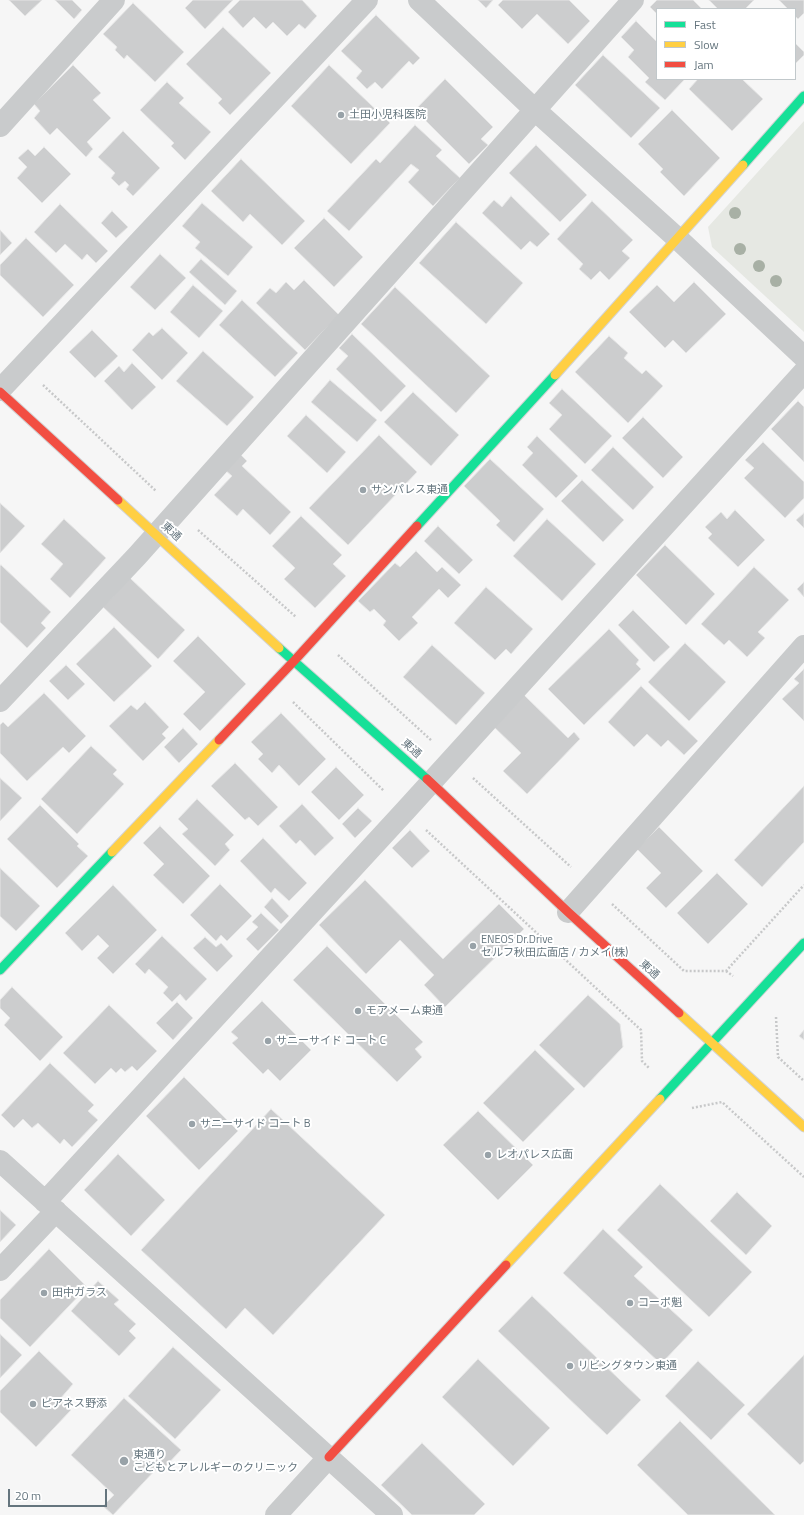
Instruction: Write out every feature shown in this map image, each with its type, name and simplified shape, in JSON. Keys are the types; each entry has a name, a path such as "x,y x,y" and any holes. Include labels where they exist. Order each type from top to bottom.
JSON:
{"street":[{"path":"0,126 114,0"},
{"path":"0,391 367,0"},
{"path":"419,0 535,110 678,239 804,357"},
{"path":"0,701 156,535 633,0"},
{"path":"0,970 317,636 678,239 804,96"},
{"path":"0,1270 51,1207 431,783 804,372"},
{"name":"東通","path":"0,391 294,661 431,783 568,912 804,1127"},
{"path":"568,912 804,646"},
{"path":"276,1515 804,943"},
{"path":"0,1161 392,1515"}],"path":[{"path":"23,366 177,511 592,885 684,972 726,970 804,885"}],"shaded area":[{"path":"804,121 804,332 712,247 708,227"}],"building":[{"path":"9,0 42,0 25,16"},
{"path":"55,0 72,0 82,10 74,19"},
{"path":"193,0 233,0 205,29 185,8"},
{"path":"240,0 302,0 317,16 305,29 299,24 287,36 273,22 266,29 254,17 243,28 228,12"},
{"path":"478,0 493,0 486,8"},
{"path":"503,0 569,0 590,21 568,44 537,14 522,29 498,5"},
{"path":"657,0 693,0 701,8 656,8 656,13 650,7"},
{"path":"709,0 754,0 746,8 717,8"},
{"path":"779,0 804,0 804,13 798,19 796,17 796,8 787,8"},
{"path":"133,3 184,52 155,82 127,55 124,59 115,50 117,47 103,34"},
{"path":"376,15 420,58 413,65 409,61 382,89 375,82 367,89 356,78 362,71 341,51"},
{"path":"636,21 656,41 656,80 684,80 665,100 645,82 649,78 628,57 634,50 621,37"},
{"path":"223,27 271,73 230,115 218,103 222,99 186,64"},
{"path":"796,44 804,52 804,55 796,63"},
{"path":"603,55 660,108 631,138 575,85"},
{"path":"73,65 101,93 93,100 111,118 87,142 93,149 86,157 57,128 50,135 34,118 40,111 34,104"},
{"name":"土田小児科医院","path":"329,65 390,123 351,164 291,106"},
{"path":"445,79 493,127 481,139 488,145 469,164 415,110"},
{"path":"697,80 743,80 763,99 732,131 689,89"},
{"path":"167,82 184,98 179,103 211,132 185,160 171,146 174,143 140,110"},
{"path":"672,110 720,158 684,196 660,172 663,169 638,144"},
{"path":"415,125 442,150 436,156 460,178 433,206 408,182 419,170 411,164 349,231 327,211 376,159 380,163"},
{"path":"123,131 160,168 133,196 126,189 129,185 125,181 119,186 111,178 115,173 98,157"},
{"path":"536,145 587,195 560,222 509,173"},
{"path":"44,147 71,174 42,203 17,178 27,167 18,158 28,149 35,156"},
{"path":"241,159 305,221 282,245 250,214 243,222 211,191"},
{"path":"511,196 550,234 537,247 530,241 521,250 482,213 494,200 502,207"},
{"path":"592,201 633,240 622,251 630,258 609,280 600,271 591,280 579,269 583,264 557,239"},
{"path":"202,203 253,247 228,276 195,248 200,242 182,226"},
{"path":"60,204 108,251 96,263 87,254 82,260 65,244 56,253 34,232"},
{"path":"112,211 128,227 116,238 101,223"},
{"path":"324,218 363,257 334,287 294,248"},
{"path":"456,222 523,283 486,324 419,263"},
{"path":"0,230 12,243 0,255"},
{"path":"26,238 74,285 43,317 0,275 0,265"},
{"path":"160,254 186,278 155,310 130,287"},
{"path":"201,259 237,291 225,305 189,272"},
{"path":"304,280 339,315 305,350 256,303 270,288 276,293 286,282 294,290"},
{"path":"694,282 726,314 686,353 673,340 665,348 629,312 657,285 674,302"},
{"path":"193,285 223,311 199,338 170,312"},
{"path":"395,287 490,376 456,413 361,324"},
{"path":"242,300 298,353 275,377 219,325"},
{"path":"162,328 188,353 162,380 132,350 149,332 153,336"},
{"path":"92,330 118,356 95,378 69,352"},
{"path":"352,334 406,386 381,412 336,369 348,356 339,348"},
{"path":"609,336 628,353 624,358 642,374 646,370 663,386 628,423 575,372"},
{"path":"203,351 254,397 227,426 176,381"},
{"path":"132,363 156,387 132,410 104,381 119,366 124,372"},
{"path":"330,380 377,420 357,442 311,402"},
{"path":"562,389 612,436 585,464 549,429 562,415 549,403"},
{"path":"413,392 459,435 431,466 384,422"},
{"path":"798,401 804,407 804,462 771,429"},
{"path":"306,415 346,452 327,473 287,436"},
{"path":"643,417 683,457 663,478 622,438"},
{"name":"サンパレス東通","path":"379,435 417,472 348,545 309,508"},
{"path":"537,436 578,476 556,498 522,465 533,453 527,447"},
{"path":"763,442 804,482 804,498 785,518 744,478 754,468 745,460"},
{"path":"613,447 654,487 633,510 591,470"},
{"path":"240,454 247,461 242,466 291,512 270,535 243,509 237,516 214,495 232,476 225,470"},
{"path":"490,459 544,509 514,542 496,525 500,521 464,486"},
{"path":"582,480 624,520 603,542 561,501"},
{"path":"0,503 25,526 0,553"},
{"path":"735,510 765,540 738,567 708,538 712,534 705,527 721,512 727,519"},
{"path":"804,513 804,528 796,520"},
{"path":"301,516 342,555 333,564 346,576 315,608 284,579 295,568 272,546"},
{"path":"64,519 106,558 70,598 50,579 63,564 41,544"},
{"path":"547,519 596,564 562,601 513,556"},
{"path":"438,526 473,560 459,574 424,541"},
{"path":"665,545 715,594 686,625 636,575"},
{"path":"416,551 437,572 442,567 461,585 448,598 439,589 412,617 418,623 399,641 383,625 386,621 374,609 370,612 358,601 395,563 400,567"},
{"path":"1,565 51,612 41,623 46,628 27,648 0,622"},
{"path":"754,567 789,600 758,632 765,638 747,657 729,640 724,645 701,624"},
{"path":"130,578 185,630 158,659 103,607"},
{"path":"804,582 804,597 797,589"},
{"path":"486,587 533,629 511,654 506,649 495,660 454,623"},
{"path":"633,610 670,647 654,662 618,625"},
{"path":"114,627 152,666 114,702 76,664"},
{"path":"609,629 639,660 636,664 641,669 584,725 548,689"},
{"path":"198,636 246,684 200,731 183,714 205,692 173,661"},
{"path":"685,643 726,682 689,721 648,682"},
{"path":"432,645 485,693 456,725 403,677"},
{"path":"66,665 85,684 68,700 49,681"},
{"path":"804,669 804,721 782,699 799,683 794,679"},
{"path":"641,686 698,741 684,755 668,740 661,747 647,734 634,747 608,722"},
{"path":"44,693 86,736 69,753 63,747 27,781 0,753 0,725 3,722 8,727"},
{"path":"524,695 568,738 574,732 580,739 527,794 503,771 521,753 493,726"},
{"path":"145,702 169,727 162,734 166,738 143,761 109,726 131,705 137,710"},
{"path":"281,713 326,759 299,786 279,765 272,773 258,759 263,754 251,742"},
{"path":"183,728 198,744 179,763 164,747"},
{"path":"91,746 117,770 113,774 124,784 77,834 41,799"},
{"path":"235,763 278,807 258,826 249,817 245,820 211,786"},
{"path":"336,767 364,795 339,820 311,792"},
{"path":"0,778 22,798 0,821"},
{"path":"804,786 804,842 762,887 734,860"},
{"path":"197,799 234,835 225,844 230,850 215,866 182,834 188,829 178,819"},
{"path":"302,804 334,838 315,856 300,840 296,844 279,826"},
{"path":"40,805 79,844 77,846 88,856 57,888 7,839"},
{"path":"358,808 372,821 355,838 342,824"},
{"path":"160,826 210,876 183,904 153,875 164,864 143,843"},
{"path":"659,827 703,871 666,908 646,888 661,873 637,849"},
{"path":"410,830 430,851 412,868 392,848"},
{"path":"263,838 307,883 289,901 275,888 271,893 240,861"},
{"path":"0,868 40,906 16,931 0,916"},
{"path":"717,873 748,904 708,944 677,913"},
{"path":"365,880 443,959 499,904 524,929 445,1007 424,985 434,975 400,940 366,974 319,925"},
{"path":"220,884 252,916 227,941 221,935 216,941 190,915"},
{"path":"113,885 157,930 113,974 97,958 109,946 98,935 82,951 65,933"},
{"path":"272,898 289,916 281,924 264,907"},
{"path":"261,913 279,930 258,951 246,939 258,927 252,922"},
{"path":"162,936 207,979 186,1001 180,994 172,1002 163,993 168,987 149,969 145,974 135,964"},
{"path":"205,937 216,947 221,943 233,956 217,972 193,948"},
{"name":"モアメーム東通","path":"327,946 423,1042 415,1049 422,1057 397,1082 293,980"},
{"path":"12,987 63,1037 40,1061 4,1025 10,1018 0,1008 0,1000"},
{"path":"588,995 620,1024 623,1047 584,1088 539,1045"},
{"name":"サニーサイド コート C","path":"262,1001 311,1050 280,1081 268,1069 263,1074 232,1043 238,1038 231,1032"},
{"path":"177,1002 193,1018 173,1040 156,1023"},
{"path":"109,1005 157,1051 137,1071 132,1066 125,1072 121,1068 116,1073 111,1068 95,1084 63,1053"},
{"path":"804,1030 804,1040 799,1036"},
{"path":"535,1050 575,1089 523,1142 483,1103"},
{"path":"50,1063 94,1105 88,1111 98,1120 72,1147 64,1139 60,1144 38,1123 32,1128 23,1119 14,1128 1,1115"},
{"name":"サニーサイド コート B","path":"184,1077 238,1131 199,1170 146,1116"},
{"path":"271,1109 385,1215 273,1335 245,1308 226,1329 141,1250"},
{"name":"レオパレス広面","path":"478,1111 533,1165 498,1200 443,1145"},
{"path":"118,1154 165,1200 131,1236 84,1190"},
{"path":"660,1184 752,1272 709,1317 617,1230"},
{"path":"737,1192 772,1226 746,1255 710,1221"},
{"path":"0,1210 16,1225 0,1242"},
{"name":"コーポ魁","path":"603,1229 643,1267 634,1276 693,1330 661,1364 563,1273"},
{"name":"田中ガラス","path":"49,1249 87,1287 30,1347 0,1318 0,1300"},
{"path":"98,1281 119,1300 114,1304 136,1324 129,1331 136,1338 119,1356 71,1311"},
{"name":"リビングタウン東通","path":"532,1296 641,1400 607,1435 498,1331"},
{"path":"0,1334 22,1355 0,1378"},
{"path":"173,1347 221,1390 175,1439 128,1396"},
{"name":"ピアネス野添","path":"39,1351 73,1384 60,1399 71,1410 36,1447 0,1412 0,1391"},
{"path":"804,1355 804,1461 800,1465 747,1414"},
{"path":"478,1359 550,1428 513,1466 442,1397"},
{"path":"698,1361 745,1405 711,1440 665,1396"},
{"name":"東通り こどもとアレルギーのクリニック","path":"124,1398 181,1450 163,1469 159,1466 113,1515 103,1506 114,1495 71,1455"},
{"path":"680,1421 775,1515 688,1515 637,1465"},
{"path":"422,1443 485,1504 474,1515 412,1515 381,1485"}],"traffic: fast":[{"path":"743,165 804,96"},
{"path":"417,526 555,375"},
{"path":"279,648 427,779"},
{"path":"0,970 112,852"},
{"path":"660,1099 804,943"}],"traffic: slow":[{"path":"555,375 743,165"},
{"path":"118,500 279,648"},
{"path":"112,852 219,740"},
{"path":"679,1013 804,1127"},
{"path":"506,1265 660,1099"}],"traffic: jam":[{"path":"0,392 118,500"},
{"path":"219,740 294,661 417,526"},
{"path":"427,779 568,912 679,1013"},
{"path":"329,1457 506,1265"}],"place":[{"name":"土田小児科医院","path":"341,115"},
{"name":"サンパレス東通","path":"363,490"},
{"name":"ENEOS Dr.Drive セルフ秋田広面店 / カメイ(株)","path":"473,946"},
{"name":"モアメーム東通","path":"358,1011"},
{"name":"サニーサイド コート C","path":"268,1041"},
{"name":"サニーサイド コート B","path":"192,1124"},
{"name":"レオパレス広面","path":"488,1155"},
{"name":"田中ガラス","path":"44,1293"},
{"name":"コーポ魁","path":"630,1303"},
{"name":"リビングタウン東通","path":"570,1366"},
{"name":"ピアネス野添","path":"33,1404"},
{"name":"東通り こどもとアレルギーのクリニック","path":"124,1461"}]}
